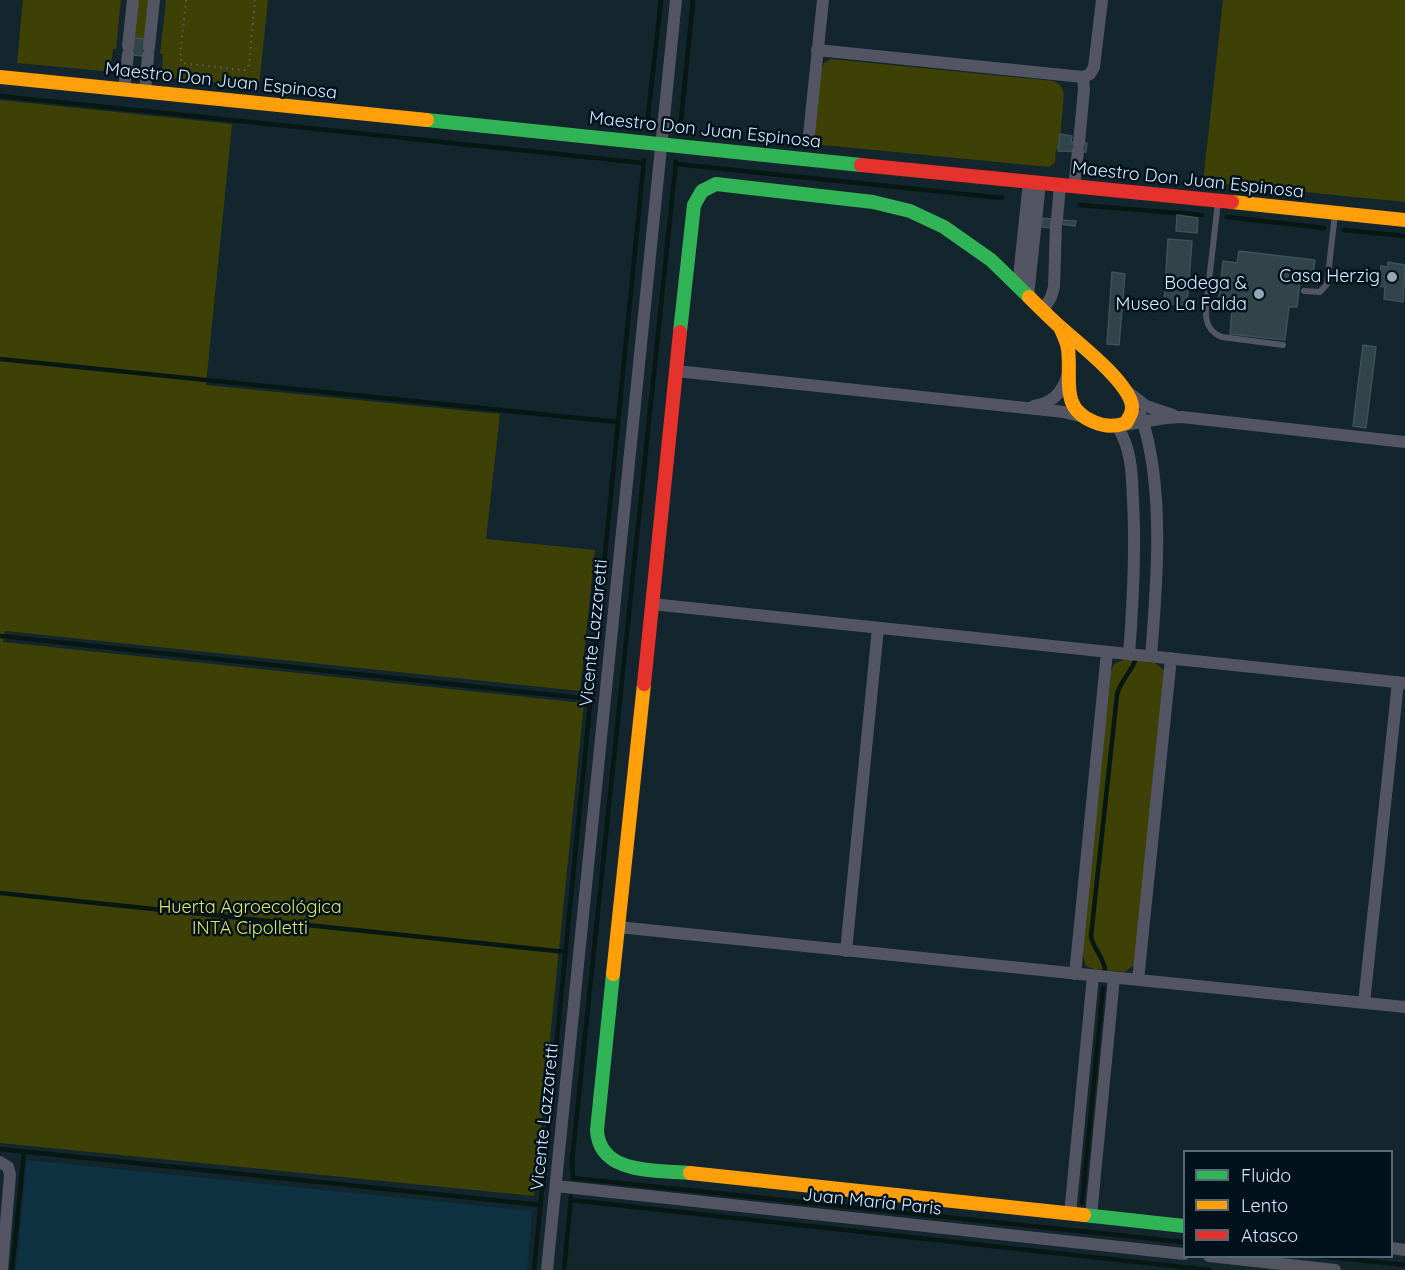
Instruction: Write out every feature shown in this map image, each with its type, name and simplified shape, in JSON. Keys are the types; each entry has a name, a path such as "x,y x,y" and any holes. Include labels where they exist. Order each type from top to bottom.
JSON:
{"street":[{"path":"124,89 133,0"},
{"path":"145,91 154,0"},
{"name":"Vicente Lazzaretti","path":"547,1270 676,0"},
{"path":"809,135 823,0"},
{"path":"818,50 1083,77 1090,74 1094,67 1102,0"},
{"name":"Maestro Don Juan Espinosa","path":"0,77 1405,220"},
{"path":"1043,310 1054,288 1056,221 1078,147 1084,90 1083,77"},
{"path":"1023,291 1034,183"},
{"path":"1151,656 1156,597 1153,462 1143,422 1128,395 1083,345 1060,327 991,260 933,221 910,211 861,200 713,184 700,191 694,206 676,370 597,1136 600,1149 609,1160 630,1167 1183,1226"},
{"path":"1060,327 1068,347 1067,377 1071,399 1076,408 1088,419"},
{"path":"676,370 1069,413 1103,425 1117,426 1166,418 1189,418 1405,442"},
{"path":"1024,408 1041,405 1051,400 1062,389 1067,377"},
{"path":"1128,395 1146,406 1189,418"},
{"path":"1117,426 1129,419 1132,411 1128,395"},
{"path":"1117,426 1124,438 1130,458 1134,516 1134,589 1129,654"},
{"path":"652,604 1401,683 1364,1003"},
{"path":"846,951 878,628"},
{"path":"1075,974 1107,652"},
{"path":"1138,980 1171,658"},
{"path":"618,927 1405,1007"},
{"path":"1070,1214 1093,976"},
{"path":"1091,1216 1114,978"},
{"path":"0,1162 8,1167 10,1175 2,1270"},
{"name":"Juan María Paris","path":"556,1186 1183,1254"},
{"path":"1225,1264 1335,1270"}],"lane":[{"path":"1218,201 1206,307 1209,327 1212,332 1222,337 1283,345"},
{"path":"1304,291 1320,292 1327,284 1335,213"}],"path":[{"path":"186,0 180,59 182,63 241,70 247,68 249,64 255,0"}],"shaded area":[{"path":"27,1160 532,1211 527,1270 16,1270"}],"green space":[{"path":"23,0 121,0 116,49 113,49 111,65 103,71 17,63"},
{"path":"138,0 149,0 146,39 134,38"},
{"path":"166,0 268,0 259,87 169,78 162,70 163,54 160,54"},
{"path":"1223,0 1405,0 1405,202 1203,182"},
{"path":"831,59 1054,81 1061,86 1064,94 1059,149 1056,149 1055,163 1049,167 812,144 819,74 824,63"},
{"name":"Huerta Agroecológica INTA Cipolletti","path":"0,100 232,124 206,385 500,414 486,539 595,550 580,691 5,631 3,642 584,703 534,1196 0,1143"},
{"path":"1125,659 1155,663 1164,670 1135,964 1125,972 1086,966 1082,953 1111,672 1114,664"}],"building":[{"path":"134,38 146,39 154,48 153,57 123,54"},
{"path":"1060,134 1072,136 1071,142 1087,143 1086,152 1058,151"},
{"path":"1177,215 1198,218 1197,233 1176,231"},
{"path":"1043,218 1052,219 1051,228 1042,227"},
{"path":"1061,220 1076,221 1075,226 1061,224"},
{"path":"1168,239 1192,241 1187,305 1164,304"},
{"name":"Bodega & Museo La Falda","path":"1239,251 1315,260 1312,282 1300,281 1297,307 1289,307 1285,340 1230,334 1232,309 1218,307 1223,261 1237,263"},
{"name":"Casa Herzig","path":"1388,262 1405,265 1403,302 1384,299 1385,287 1378,286 1381,266 1388,267"},
{"path":"1112,272 1125,274 1119,345 1107,344"},
{"path":"1363,345 1376,347 1366,428 1353,426"}],"waterway":[{"path":"647,125 661,0"},
{"path":"680,130 693,0"},
{"path":"0,96 644,163"},
{"path":"534,1270 644,160"},
{"path":"676,161 572,1161 573,1178 1183,1242"},
{"path":"676,164 1002,198"},
{"path":"1080,205 1202,215"},
{"path":"1227,217 1324,228"},
{"path":"1344,230 1405,236"},
{"path":"0,359 618,422"},
{"path":"0,636 591,699"},
{"path":"1105,970 1091,936 1117,695 1135,661"},
{"path":"0,893 566,952"},
{"path":"1082,1203 1103,988"},
{"path":"0,1149 541,1205"},
{"path":"12,1270 24,1152"},
{"path":"564,1270 571,1197"},
{"path":"571,1200 1210,1270"},
{"path":"1339,1258 1405,1265"}],"traffic: fast":[{"path":"427,120 861,165"},
{"path":"680,332 694,205 702,191 716,184 873,202 910,211 944,227 991,260 1029,297"},
{"path":"613,974 597,1130 600,1145 619,1163 647,1170 690,1173"},
{"path":"1084,1215 1183,1226"}],"traffic: slow":[{"path":"0,77 427,120"},
{"path":"1232,202 1405,220"},
{"path":"1029,297 1101,363 1122,386 1132,406 1126,423 1114,426 1102,425 1083,416 1076,409 1069,392 1069,360 1065,338 1060,327"},
{"path":"613,974 644,684"},
{"path":"690,1173 1084,1215"}],"traffic: jam":[{"path":"861,165 1232,202"},
{"path":"644,684 680,332"}],"place":[{"name":"Casa Herzig","path":"1392,277"},
{"name":"Bodega & Museo La Falda","path":"1259,294"}]}
